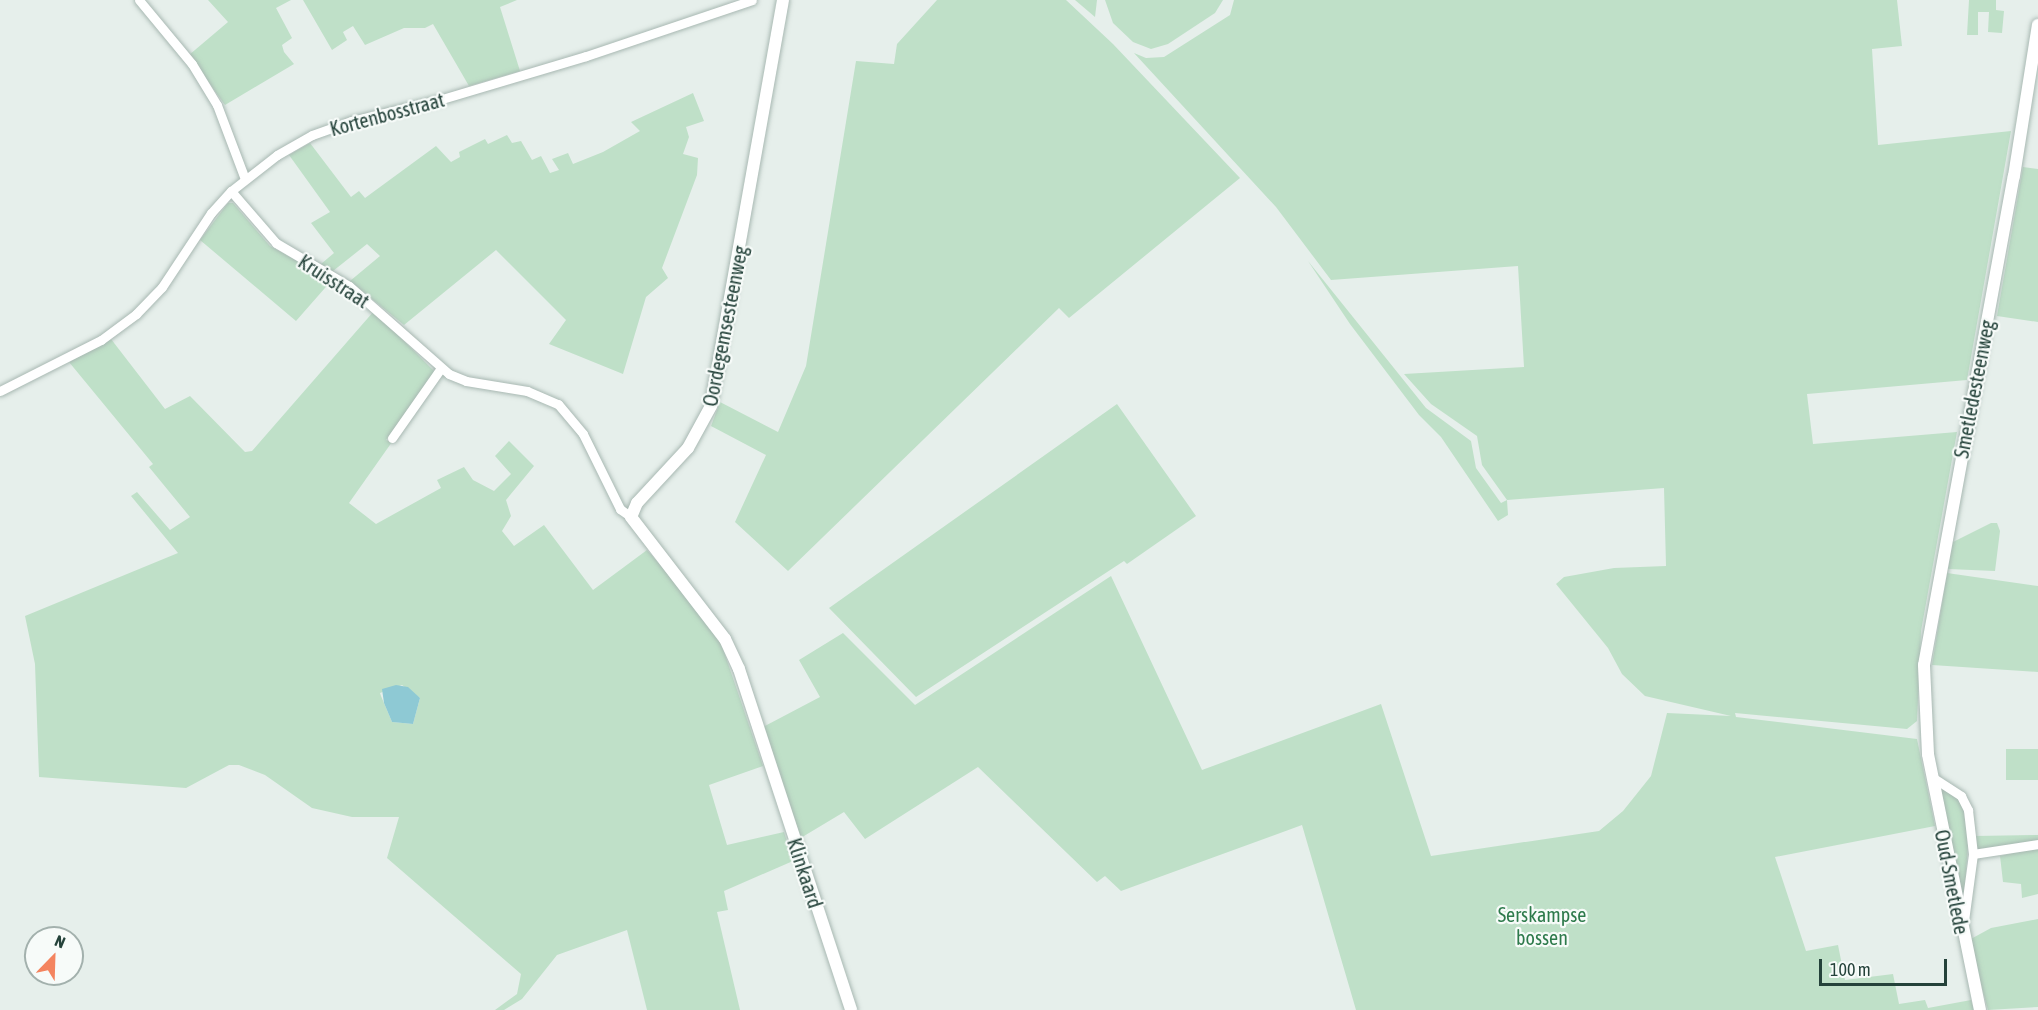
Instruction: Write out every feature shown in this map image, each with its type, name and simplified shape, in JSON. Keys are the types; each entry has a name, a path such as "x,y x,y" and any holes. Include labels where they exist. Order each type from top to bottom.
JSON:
{"street":[{"path":"139,0 192,64 218,105 245,179"},
{"name":"Kortenbosstraat","path":"0,392 101,340 136,314 162,287 210,213 231,191 245,179 312,135 351,121 442,99 752,0"},
{"name":"Oordegemsesteenweg","path":"632,517 637,503 688,448 711,406 783,0"},
{"name":"Smetledesteenweg","path":"1928,754 1923,697 1928,634 2014,176 2038,25"},
{"name":"Kruisstraat","path":"231,191 276,243 349,286 441,368 466,381 527,391 558,404 583,434 620,509 632,517"},
{"path":"392,438 441,368"},
{"name":"Klinkaard","path":"632,517 725,639 852,1010"},
{"name":"Oud-Smetlede","path":"1928,754 1962,935 1980,1010"},
{"path":"1932,777 1961,796 1968,810 1973,854 1962,935"},
{"path":"1973,854 2038,844"}],"green space":[{"path":"208,0 291,0 276,8 292,38 282,45 284,52 294,64 225,105 189,55 228,22"},
{"path":"303,0 517,0 500,7 520,71 469,86 433,24 425,28 404,28 365,45 353,26 343,32 347,40 332,50"},
{"path":"937,0 1066,0 1113,44 1240,178 1069,318 1059,308 788,571 735,522 766,455 711,426 720,402 778,432 806,366 856,61 894,64 897,44"},
{"path":"1075,0 1097,0 1095,17"},
{"path":"1105,0 1223,0 1215,13 1168,44 1151,49 1133,42 1113,23"},
{"name":"Serskampse bossen","path":"1234,0 1897,0 1902,46 1872,49 1878,145 2011,131 1967,380 1807,394 1813,444 1957,432 1921,631 1917,721 1907,729 1735,713 1736,717 1917,739 1935,826 1775,857 1806,951 1838,945 1845,980 1893,974 1899,1004 1925,1000 1928,1008 1971,1000 1974,1010 1356,1010 1302,825 1121,891 1105,876 1097,882 978,767 865,839 844,812 799,839 763,727 820,697 799,660 843,633 915,705 1111,576 1202,770 1381,704 1431,856 1599,831 1623,811 1651,776 1667,713 1731,716 1645,696 1622,674 1608,648 1556,584 1564,577 1614,568 1666,566 1664,488 1507,500 1482,465 1477,436 1431,404 1404,374 1524,367 1518,266 1331,280 1276,207 1134,53 1146,58 1164,57 1230,15"},
{"path":"1969,0 1996,0 1996,10 2004,11 2002,33 1988,32 1989,12 1978,12 1978,35 1967,35"},
{"path":"693,93 704,121 686,127 689,137 683,154 698,158 697,175 662,268 668,278 646,297 623,374 549,344 566,320 496,250 404,325 350,281 380,256 367,244 333,271 321,264 334,253 311,223 330,212 289,155 310,143 351,197 359,191 365,198 436,146 451,162 460,157 459,152 485,139 488,144 507,135 512,143 521,141 532,160 541,156 550,173 559,170 552,159 568,153 573,164 603,152 640,131 631,122"},
{"path":"2023,167 2038,169 2038,322 1997,316"},
{"path":"228,203 233,203 270,246 332,280 296,321 200,240"},
{"path":"1308,261 1426,408 1471,441 1476,468 1501,503 1507,500 1508,515 1498,521 1441,437 1419,415 1350,324"},
{"path":"374,311 435,372 386,440 392,442 349,503 376,524 441,488 437,480 464,467 473,480 494,491 511,474 495,456 509,441 534,466 506,500 511,516 502,531 514,546 544,525 593,590 647,550 686,594 722,646 763,766 709,785 727,845 784,832 793,861 724,891 728,910 717,912 740,1010 647,1010 627,930 557,955 522,999 504,1010 495,1010 517,994 521,974 387,858 399,817 352,817 312,808 265,775 239,765 229,765 186,788 39,777 35,664 25,616 178,553 131,496 137,492 170,530 190,517 149,467 153,464 69,362 111,339 165,409 190,396 245,452 252,451","holes":["402,685 420,698 413,724 392,722 380,693"]},
{"path":"1117,404 1196,516 1127,564 1124,561 916,697 829,608"},
{"path":"1991,523 1997,523 2000,531 1995,571 1948,569 1953,542"},
{"path":"1947,573 2038,586 2038,672 1932,665"},
{"path":"2006,749 2038,749 2038,780 2006,780"},
{"path":"1939,787 1951,791 1963,804 1968,845 1964,899"},
{"path":"2038,835 2038,842 1982,851 1977,849 1975,836"},
{"path":"2038,847 2038,894 2022,898 2021,884 2003,882 2000,856"},
{"path":"2038,919 2038,1007 1988,1010 1969,940 1991,928"}],"water":[{"path":"396,685 408,687 420,698 413,724 392,722 384,703 382,689"}]}
